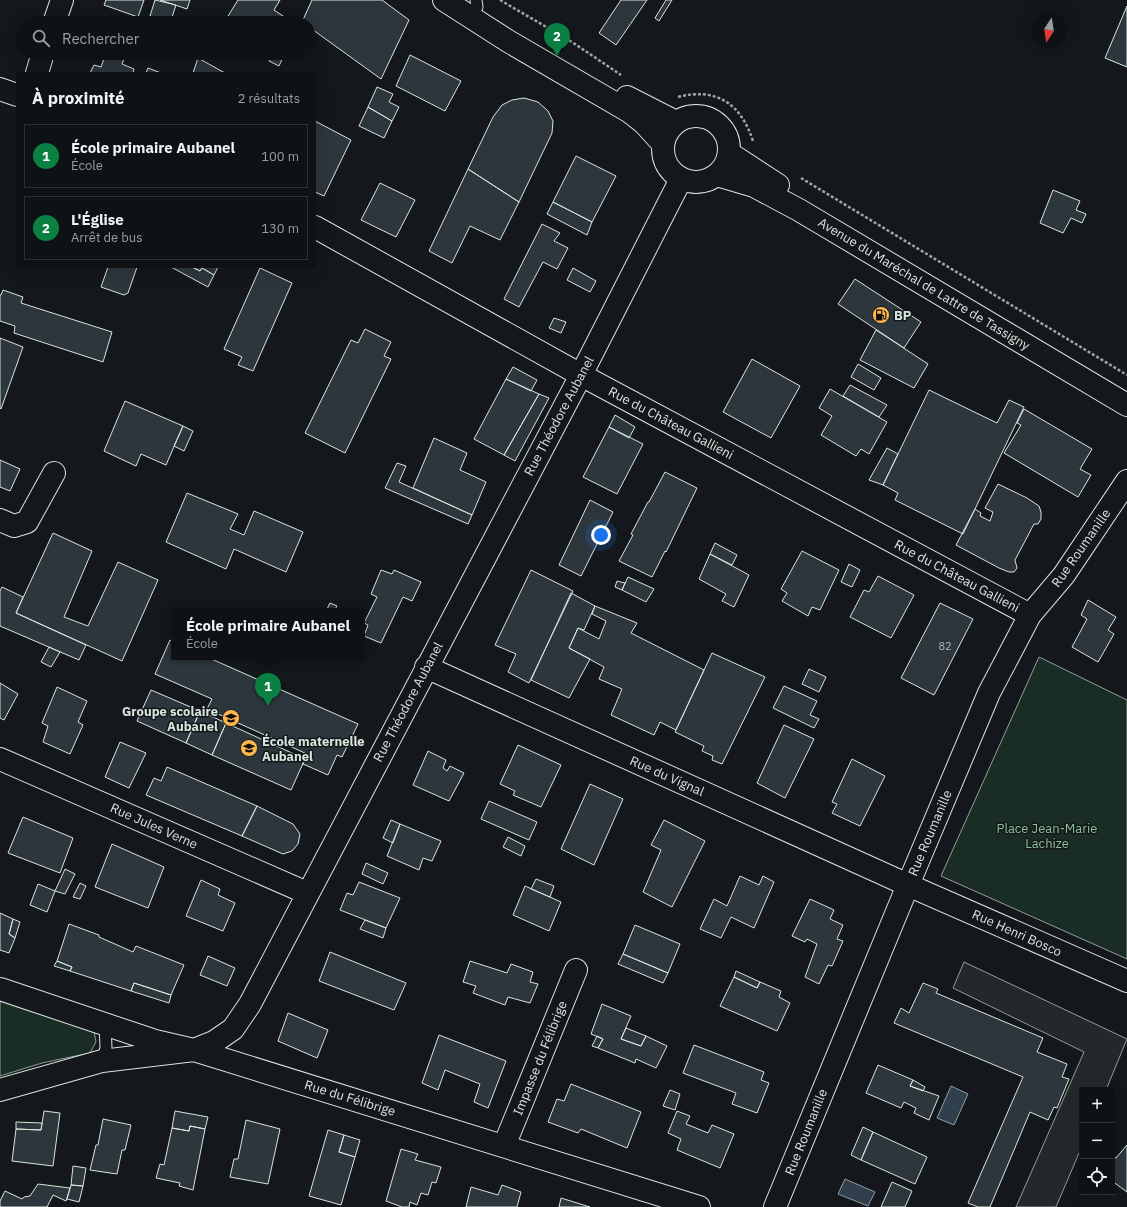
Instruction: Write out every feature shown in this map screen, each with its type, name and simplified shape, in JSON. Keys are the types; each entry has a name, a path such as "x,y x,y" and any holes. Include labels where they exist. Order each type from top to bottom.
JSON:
{"street":[{"path":"56,16 62,0"},
{"path":"444,0 508,40 630,112 644,123 663,144"},
{"path":"473,2 514,31 639,105 676,122"},
{"path":"36,72 41,60"},
{"path":"0,89 16,95"},
{"path":"688,116 701,116 713,120 722,128 728,140 729,153 723,168 717,175 706,181 693,182 681,179 670,170 664,158 663,144 667,132 676,122 688,116"},
{"name":"Avenue du Maréchal de Lattre de Tassigny","path":"729,153 761,175 1127,390"},
{"name":"Avenue du Maréchal de Lattre de Tassigny","path":"717,175 754,186 799,210 1127,405"},
{"name":"Rue Théodore Aubanel","path":"0,1090 102,1061 194,1050 214,1042 233,1029 250,1004 307,893 581,375 681,179"},
{"name":"Rue du Château Gallieni","path":"316,228 581,375 1030,615"},
{"path":"0,520 14,526 27,522 54,473"},
{"name":"Rue Roumanille","path":"775,1207 989,693 1030,615 1064,575 1127,481"},
{"name":"Rue du Vignal","path":"426,667 908,885"},
{"name":"Rue Jules Verne","path":"0,759 307,893"},
{"name":"Rue Henri Bosco","path":"908,885 1127,982"},
{"name":"Impasse du Félibrige","path":"504,1146 576,970"},
{"name":"Rue du Félibrige","path":"0,989 155,1041 194,1050 700,1207"}],"lane":[{"path":"102,1061 106,1048 105,1024"}],"path":[{"path":"500,0 572,42 624,77"},
{"path":"673,98 692,93 722,99 735,109 747,123 755,145"},
{"path":"795,174 1127,375"}],"green space":[{"name":"Place Jean-Marie Lachize","path":"1039,657 1127,700 1127,959 941,876"},
{"path":"0,996 94,1031 96,1042 90,1053 42,1063 0,1076"}],"shaded area":[{"path":"964,962 1127,1039 1107,1087 1079,1087 1079,1153 1056,1207 1016,1207 1084,1052 953,988"}],"water":[{"path":"951,1086 968,1094 954,1125 937,1118"},
{"path":"845,1179 875,1192 868,1206 838,1194"}],"building":[{"path":"106,0 144,0 138,16 104,5"},
{"path":"155,0 176,5 172,16 150,16"},
{"path":"160,0 190,0 187,9"},
{"path":"238,0 280,0 274,10 283,16 228,16"},
{"path":"312,0 382,0 409,20 381,79 316,32 316,16 305,16"},
{"path":"621,0 647,0 616,45 599,33"},
{"path":"666,0 672,0 659,21 655,18"},
{"path":"1127,6 1127,67 1105,58"},
{"path":"410,55 461,81 445,111 396,86"},
{"path":"104,60 124,60 122,64 134,69 133,72 90,72 94,65 101,67"},
{"path":"197,60 202,60 223,72 193,72"},
{"path":"270,60 282,60 279,66"},
{"path":"148,68 158,72 146,72"},
{"path":"377,87 393,94 389,102 399,107 392,121 368,107"},
{"path":"524,98 538,102 548,111 553,121 552,133 519,202 468,169 493,117 502,105 512,100"},
{"path":"368,107 392,121 384,138 359,126"},
{"path":"316,122 351,140 324,196 316,192"},
{"path":"576,156 616,176 592,222 553,202"},
{"path":"468,169 519,202 500,240 470,226 452,263 429,251"},
{"path":"380,183 415,200 396,237 361,220"},
{"path":"1053,190 1080,201 1076,210 1086,214 1082,223 1071,218 1063,233 1040,223"},
{"path":"553,202 592,222 587,235 547,214"},
{"path":"542,224 560,233 554,241 568,248 557,269 543,262 519,307 504,299"},
{"path":"108,268 137,268 128,293 124,295 101,287"},
{"path":"173,268 194,268 200,271 202,268 214,275 208,287"},
{"path":"194,268 202,268 200,271"},
{"path":"202,268 218,268 214,275"},
{"path":"260,268 292,283 253,371 238,365 242,357 224,349"},
{"path":"573,268 596,281 590,292 567,280"},
{"path":"855,279 921,322 904,348 838,304"},
{"path":"3,290 23,297 21,303 112,332 103,362 14,333 15,326 0,321 0,295"},
{"path":"554,318 566,322 561,333 549,328"},
{"path":"365,329 391,342 384,356 391,359 345,453 305,433 351,340 358,343"},
{"path":"876,330 928,364 914,388 860,360"},
{"path":"0,338 23,347 1,409 0,408"},
{"path":"752,359 800,386 771,438 723,412"},
{"path":"858,364 881,378 874,390 851,377"},
{"path":"513,367 537,380 531,391 506,379"},
{"path":"506,379 539,394 504,455 474,439"},
{"path":"850,385 887,405 879,417 843,396"},
{"path":"830,389 887,422 869,454 861,449 856,456 821,435 832,416 819,408"},
{"path":"929,390 997,423 1009,400 1024,407 963,534 895,500 898,493 883,485"},
{"path":"539,394 549,398 515,461 504,455"},
{"path":"125,401 183,426 166,465 141,454 136,466 104,451"},
{"path":"1024,409 1092,449 1080,469 1091,475 1078,497 1004,453 1021,425 1017,423"},
{"path":"615,415 635,427 629,438 609,427"},
{"path":"183,426 193,431 184,451 174,446"},
{"path":"609,427 643,444 617,494 583,477"},
{"path":"434,438 467,453 460,470 486,482 472,515 413,488"},
{"path":"887,448 898,454 883,485 869,480"},
{"path":"0,460 20,469 10,491 0,487"},
{"path":"397,463 406,466 399,482 472,515 468,524 385,488"},
{"path":"665,472 697,488 666,552 665,551 652,577 619,561 633,535 631,534"},
{"path":"998,484 1027,498 1039,506 1041,512 1041,519 1038,524 1034,524 1015,560 1017,568 1014,572 1009,572 999,568 956,545 975,509 981,513 980,516 990,521 993,512 985,508"},
{"path":"187,493 238,514 230,529 244,535 254,511 303,532 286,572 234,549 226,569 166,542"},
{"path":"590,500 613,512 581,576 559,565"},
{"path":"53,533 92,551 64,617 88,626 118,562 158,580 122,661 16,613"},
{"path":"715,543 737,555 732,565 710,554"},
{"path":"802,551 839,570 820,610 812,607 808,616 782,601 787,593 781,589"},
{"path":"710,554 749,575 734,607 722,601 726,594 699,579"},
{"path":"849,564 860,570 852,587 841,582"},
{"path":"381,570 392,574 394,570 421,582 412,601 403,597 381,643 365,636 368,625 365,624 365,621 377,597 371,594"},
{"path":"531,570 573,591 529,683 508,672 516,654 495,645"},
{"path":"878,576 914,595 891,638 850,617 864,590 869,592"},
{"path":"628,577 654,589 646,602 622,590"},
{"path":"617,581 625,583 622,590 615,587"},
{"path":"2,587 23,597 16,613 86,645 79,660 0,626 0,591"},
{"path":"571,593 595,606 584,630 578,628 569,648 590,659 569,698 531,680"},
{"path":"1088,600 1116,617 1108,630 1114,634 1098,662 1072,647 1087,619 1081,615"},
{"path":"330,603 337,606 336,608 328,608"},
{"path":"940,603 973,619 934,695 901,678"},
{"path":"595,606 637,623 631,633 704,670 676,730 660,722 654,735 611,715 622,689 599,679 604,667 569,648 578,628 599,639 606,621 592,614"},
{"path":"170,640 171,660 214,660 358,724 342,757 337,755 328,775 303,764 307,754 207,709 212,699 155,674"},
{"path":"49,647 60,652 51,667 41,662"},
{"path":"712,653 765,677 722,764 712,760 713,756 702,751 704,746 675,732"},
{"path":"809,669 826,677 819,692 802,684"},
{"path":"0,683 18,694 4,720 0,718"},
{"path":"784,686 817,701 810,715 819,719 814,728 773,708"},
{"path":"57,687 87,701 78,722 83,725 70,754 43,742 48,726 42,723"},
{"path":"151,690 200,711 186,743 137,721"},
{"path":"200,711 226,723 212,755 186,743"},
{"path":"226,723 305,759 291,790 212,755"},
{"path":"784,725 814,739 785,798 757,783"},
{"path":"120,742 146,753 129,788 105,777"},
{"path":"518,745 561,765 541,807 513,795 515,791 500,784"},
{"path":"428,751 446,760 443,768 447,771 450,766 464,773 449,801 413,785"},
{"path":"852,759 885,776 860,826 832,813 837,804 832,802"},
{"path":"167,767 257,806 242,836 146,795 154,778 161,781"},
{"path":"590,784 623,799 594,865 561,849"},
{"path":"489,801 537,822 529,840 481,819"},
{"path":"257,806 293,824 300,834 298,844 292,851 283,854 242,836"},
{"path":"23,817 73,838 60,873 8,853"},
{"path":"391,820 400,824 393,843 383,838"},
{"path":"664,820 705,841 672,907 643,892 661,850 651,845"},
{"path":"400,824 441,841 432,861 423,858 419,870 387,856"},
{"path":"508,837 525,846 521,856 503,847"},
{"path":"112,844 164,867 148,908 95,887"},
{"path":"366,863 388,873 383,884 362,874"},
{"path":"65,869 75,874 65,894 55,891"},
{"path":"740,876 759,885 763,876 774,882 754,928 731,917 721,938 700,929 714,899 727,906"},
{"path":"536,879 554,886 550,897 531,889"},
{"path":"201,880 220,889 218,895 235,903 223,931 186,916"},
{"path":"359,882 400,898 386,928 340,910 347,893 353,895"},
{"path":"80,883 86,886 80,899 73,897"},
{"path":"38,884 55,891 47,912 30,905"},
{"path":"525,886 561,902 549,931 513,915"},
{"path":"810,899 834,910 830,919 843,925 837,939 843,941 832,966 828,965 819,984 805,977 817,944 807,939 805,942 792,936"},
{"path":"0,913 13,919 9,934 15,938 9,953 0,950"},
{"path":"13,919 20,922 15,938 9,934"},
{"path":"365,920 386,928 383,938 360,929"},
{"path":"69,924 99,935 99,937 133,952 136,946 184,965 171,995 134,983 131,991 70,971 72,967 57,961"},
{"path":"635,925 680,944 668,973 623,954"},
{"path":"330,952 406,983 394,1010 319,981"},
{"path":"623,954 668,973 663,983 618,964"},
{"path":"208,956 235,968 227,986 200,975"},
{"path":"57,961 72,967 70,971 54,966"},
{"path":"470,961 507,973 511,964 533,972 530,982 538,984 530,1003 508,997 505,1005 473,993 476,986 463,982"},
{"path":"736,971 760,982 757,988 734,977"},
{"path":"734,977 757,988 760,982 781,991 779,997 790,1003 777,1031 720,1006"},
{"path":"134,983 171,995 169,1003 131,991"},
{"path":"923,983 938,989 936,993 1043,1038 1037,1052 1067,1064 1062,1077 1069,1079 1057,1108 1054,1107 1048,1120 1030,1112 990,1207 978,1207 968,1203 1023,1077 894,1023 901,1008 909,1013"},
{"path":"602,1004 631,1016 621,1039 641,1046 646,1036 667,1046 656,1068 636,1059 635,1063 598,1048 603,1039 591,1034"},
{"path":"288,1013 328,1030 317,1058 278,1041"},
{"path":"626,1028 646,1036 641,1046 621,1039"},
{"path":"439,1035 506,1061 488,1108 474,1102 480,1084 445,1070 438,1090 422,1083"},
{"path":"597,1036 603,1039 598,1048 592,1046"},
{"path":"694,1045 764,1072 761,1080 769,1083 757,1113 732,1104 736,1093 683,1073"},
{"path":"878,1065 913,1080 910,1086 939,1096 929,1120 914,1113 916,1108 904,1102 901,1108 866,1093"},
{"path":"913,1080 925,1087 923,1091 910,1086"},
{"path":"571,1084 641,1112 627,1148 581,1129 578,1133 548,1122 557,1099 564,1101"},
{"path":"670,1090 680,1094 675,1110 663,1106"},
{"path":"44,1111 60,1113 53,1166 12,1161 16,1129 41,1130"},
{"path":"175,1111 208,1117 205,1129 190,1126 189,1131 172,1128"},
{"path":"677,1111 690,1116 686,1124 708,1133 712,1125 734,1134 720,1168 677,1150 681,1139 668,1133"},
{"path":"103,1119 131,1125 125,1150 122,1150 117,1174 90,1170 96,1145 98,1145"},
{"path":"246,1120 280,1129 268,1184 230,1177 234,1159 238,1159"},
{"path":"16,1122 42,1123 41,1130 16,1129"},
{"path":"190,1126 205,1129 193,1190 179,1186 180,1183 156,1178 160,1164 164,1165 172,1128 189,1131"},
{"path":"863,1127 873,1132 861,1160 851,1155"},
{"path":"328,1130 344,1135 339,1152 355,1157 341,1205 309,1196"},
{"path":"873,1132 927,1157 915,1184 861,1160"},
{"path":"344,1135 360,1140 355,1157 339,1152"},
{"path":"1127,1145 1127,1192 1115,1183 1116,1158"},
{"path":"401,1149 418,1154 415,1160 441,1167 436,1183 432,1182 428,1195 421,1193 417,1205 410,1202 409,1207 402,1207 386,1201"},
{"path":"73,1166 86,1168 83,1186 71,1185"},
{"path":"892,1182 912,1191 905,1207 881,1207"},
{"path":"38,1184 70,1188 66,1201 53,1195 47,1207 0,1207 0,1201 5,1191 22,1199 30,1196"},
{"path":"71,1185 83,1186 79,1202 67,1199"},
{"path":"502,1185 521,1192 517,1207 466,1207 471,1187 498,1195"},
{"path":"561,1198 590,1207 559,1207"}],"place":[{"name":"L'Église","path":"557,56"},
{"name":"BP","path":"881,315"},
{"name":"École primaire Aubanel","path":"268,706"},
{"name":"Groupe scolaire Aubanel","path":"231,718"},
{"name":"École maternelle Aubanel","path":"249,748"}]}
